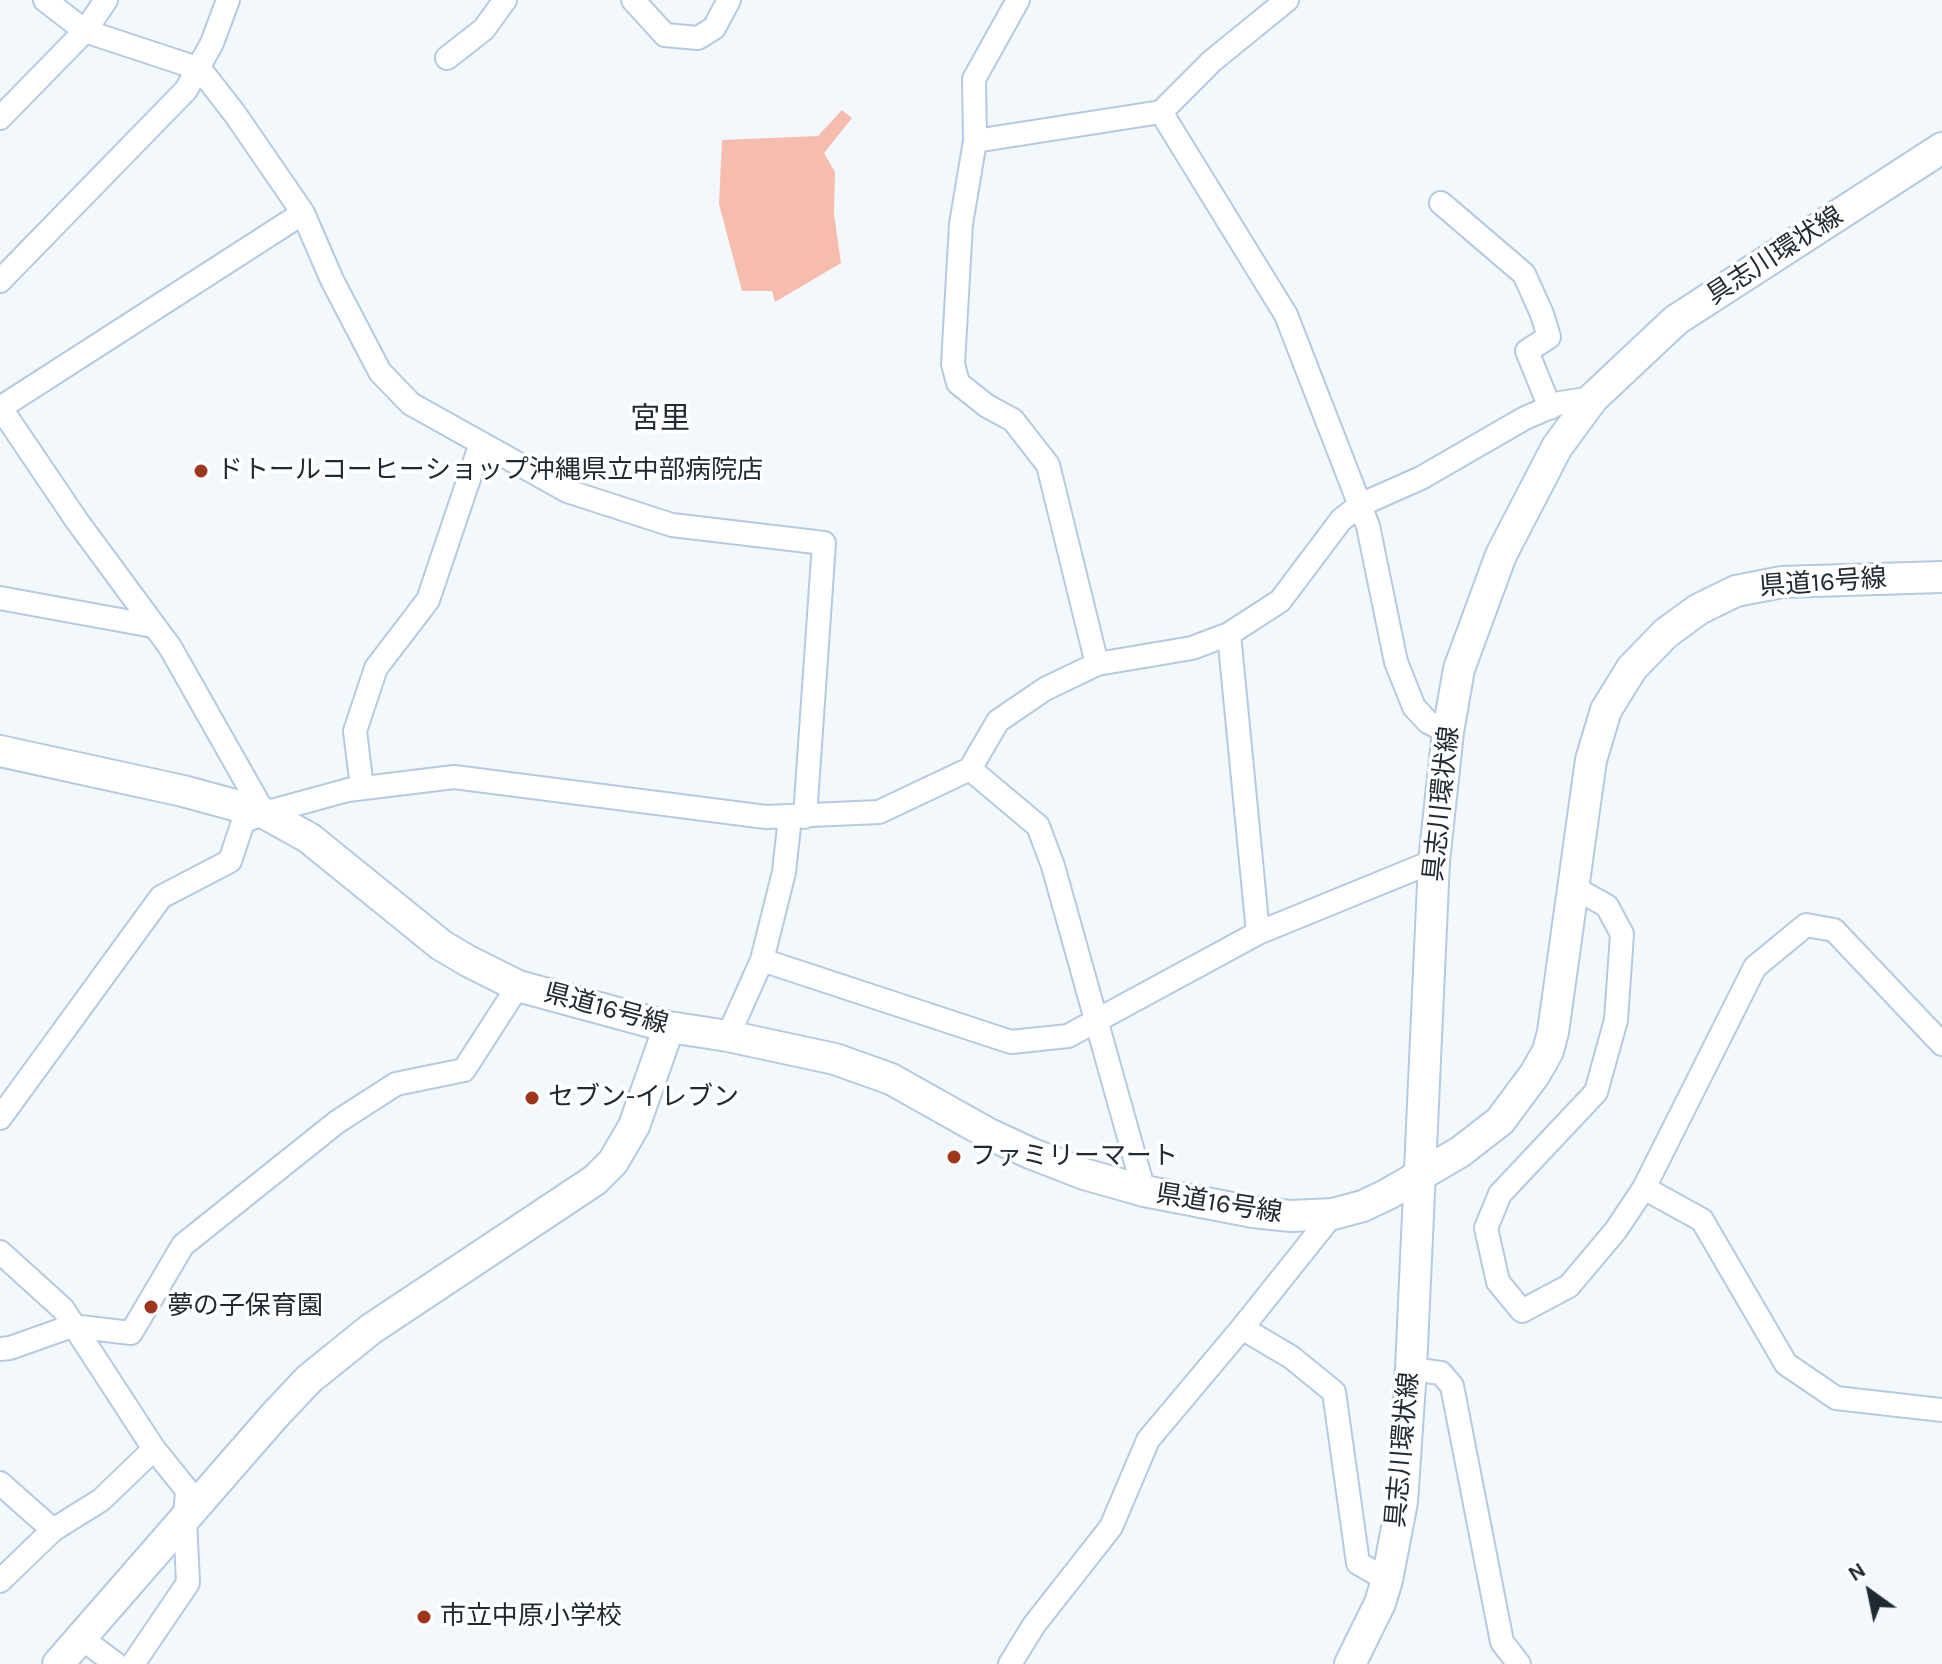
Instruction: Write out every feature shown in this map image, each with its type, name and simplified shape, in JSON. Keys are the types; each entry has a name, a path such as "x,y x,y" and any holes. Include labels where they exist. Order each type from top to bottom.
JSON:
{"main road":[{"name":"具志川環状線","path":"1350,1664 1380,1603 1402,1502 1434,861 1448,732 1459,669 1501,555 1557,447 1593,398 1676,320 1942,148"},
{"name":"県道16号線","path":"0,751 183,791 264,813 309,838 441,945 518,986 669,1027 835,1059 891,1079 989,1134 1030,1153 1084,1174 1144,1191 1253,1212 1291,1216 1333,1214 1363,1206 1419,1178 1460,1152 1500,1121 1548,1051 1591,760 1606,710 1632,668 1666,633 1699,609 1736,591 1782,582 1935,571"},
{"path":"58,1664 275,1415 338,1354 604,1171 625,1144 634,1126 669,1027"}],"street":[{"path":"45,0 85,31 200,69 303,213 332,280 380,372 411,404 567,491 672,525 824,543 798,817 762,960 728,1036"},
{"path":"0,118 85,31 106,0"},
{"path":"0,281 186,90 200,69 228,0"},
{"path":"447,58 484,29 505,0"},
{"path":"633,0 665,35 698,38 714,28 729,0"},
{"path":"1018,0 974,79 975,141 961,224 953,364 958,383 987,406 1013,420 1048,465 1097,664"},
{"path":"975,141 1161,112 1212,61 1287,0"},
{"path":"1161,112 1286,315 1368,526 1396,662 1414,707 1428,722 1448,732"},
{"path":"1441,203 1524,274 1549,337 1527,351 1550,408"},
{"path":"264,813 170,647 0,408 303,213"},
{"path":"0,1118 161,897 230,861 243,822 264,813 362,788 454,777 766,817 879,812 970,769 998,721 1045,689 1097,664 1192,648 1229,634 1280,601 1341,520 1360,505 1421,478 1525,418 1550,408 1593,398"},
{"path":"362,788 355,731 376,668 428,600 481,443"},
{"path":"0,598 153,626"},
{"path":"1229,634 1258,933"},
{"path":"970,769 1038,826 1053,866 1144,1191"},
{"path":"762,960 1011,1042 1068,1036 1258,933 1434,861"},
{"path":"1573,887 1607,906 1622,934 1616,1020 1596,1092 1500,1194 1486,1228 1498,1282 1522,1311 1569,1286 1616,1230 1644,1188 1755,967 1806,925 1834,930 1942,1044"},
{"path":"0,1349 72,1326 131,1333 183,1245 337,1122 396,1084 464,1070 518,986"},
{"path":"1644,1188 1702,1220 1786,1364 1836,1398 1942,1410"},
{"path":"1010,1664 1034,1625 1111,1527 1148,1440 1333,1214"},
{"path":"0,1252 63,1309 154,1449 187,1490 188,1583 133,1664"},
{"path":"1242,1328 1291,1357 1334,1392 1358,1563 1387,1580"},
{"path":"1411,1369 1441,1373 1452,1386 1502,1642 1519,1664"},
{"path":"0,1581 53,1530 101,1500 154,1449"},
{"path":"0,1483 53,1530"},
{"path":"81,1638 116,1664"}],"shaded area":[{"path":"842,110 852,118 824,153 835,172 834,214 841,263 775,302 772,291 742,291 719,204 722,140 818,136"}],"place":[{"name":"ドトールコーヒーショップ沖縄県立中部病院店","path":"201,471"},
{"name":"セブン-イレブン","path":"532,1098"},
{"name":"ファミリーマート","path":"954,1157"},
{"name":"夢の子保育園","path":"151,1307"},
{"name":"市立中原小学校","path":"424,1617"}],"district":[{"name":"宮里","path":"660,419"}]}
